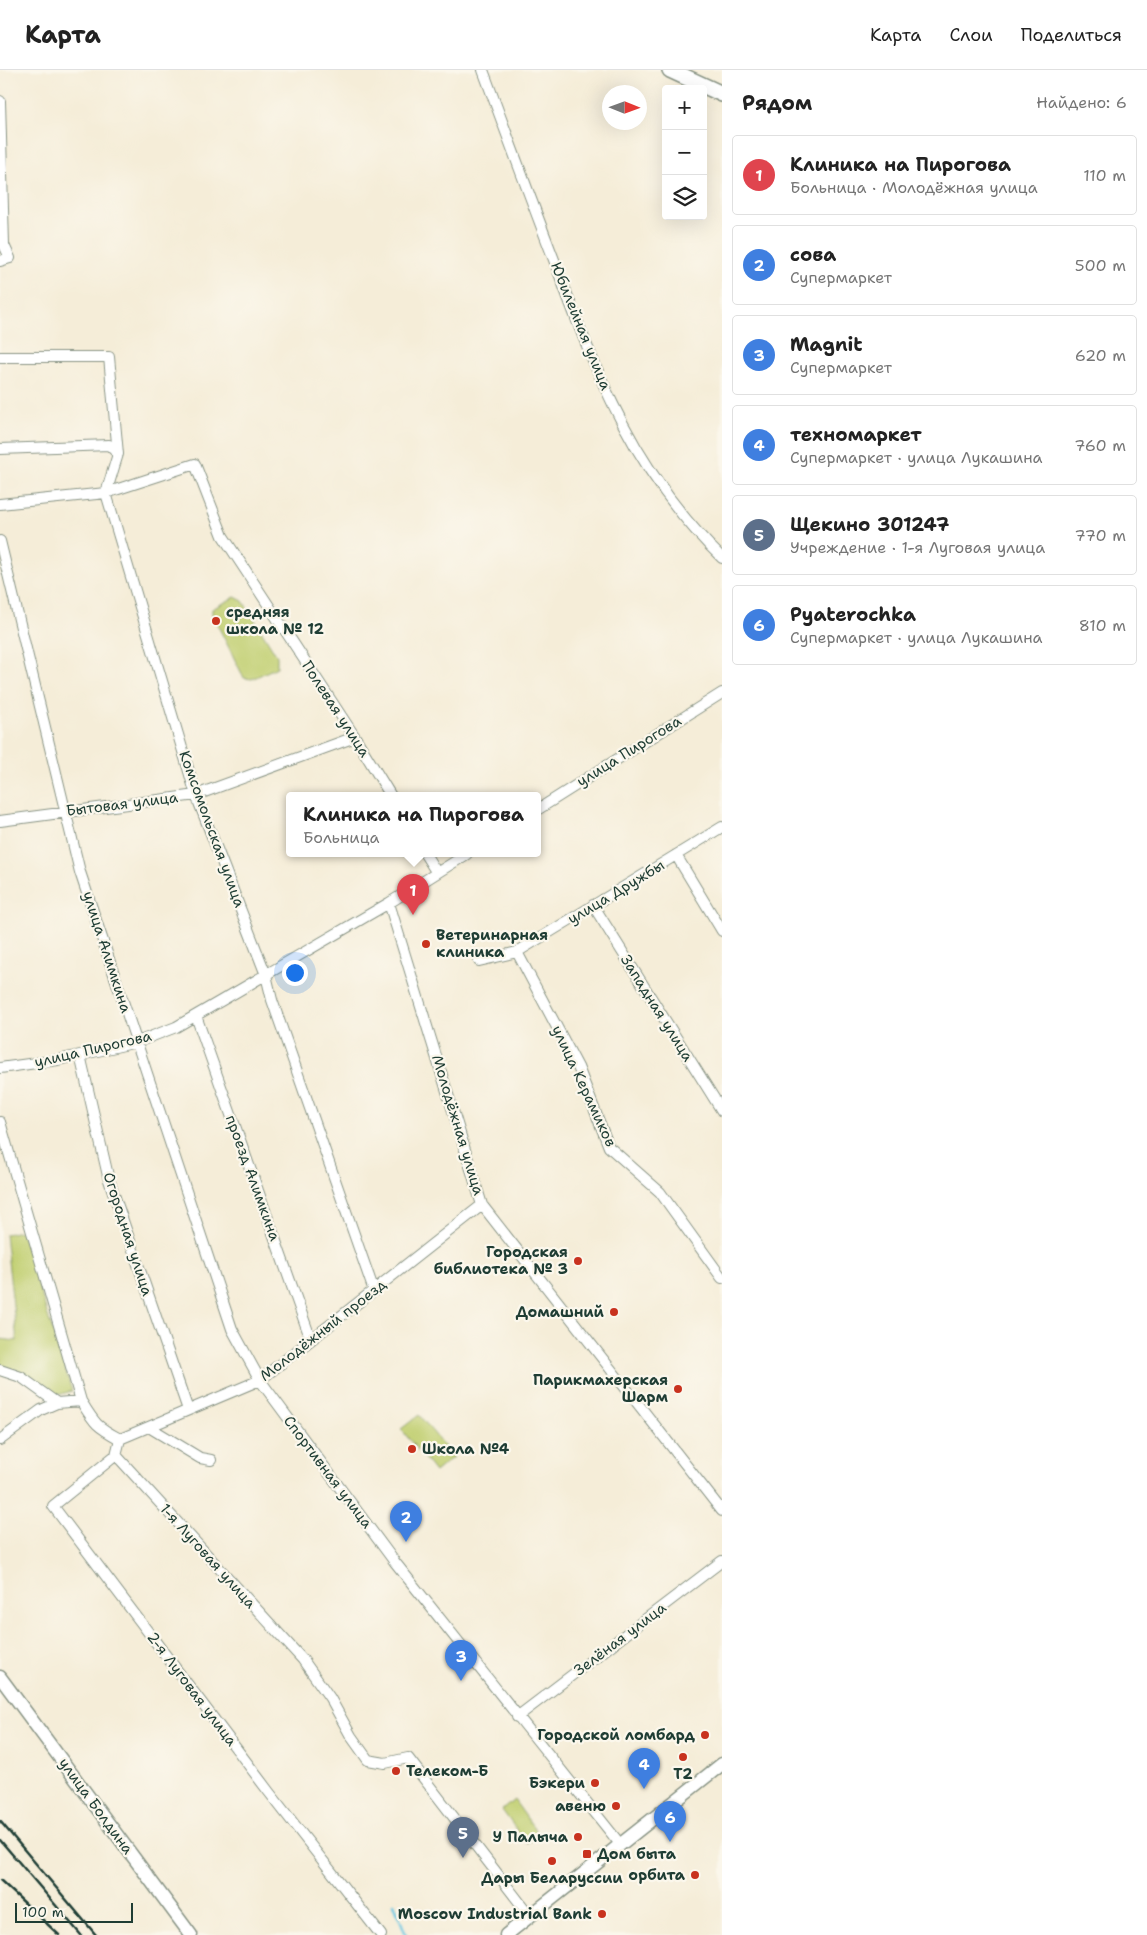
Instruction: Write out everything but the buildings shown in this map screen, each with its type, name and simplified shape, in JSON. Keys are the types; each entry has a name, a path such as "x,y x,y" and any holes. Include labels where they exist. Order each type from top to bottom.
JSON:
{"highway":[{"path":"670,70 722,94"}],"main road":[{"name":"улица Болдина","path":"0,1677 191,1935"},
{"path":"506,1935 722,1764"}],"street":[{"name":"Юбилейная улица","path":"483,70 590,356 632,444 656,483 722,558"},
{"path":"0,102 4,245 10,258 0,261"},
{"path":"0,357 108,357 118,454 106,493 0,504"},
{"path":"0,449 109,445 118,454"},
{"name":"Полевая улица","path":"106,493 195,464 223,536 355,737 389,792"},
{"name":"Комсомольская улица","path":"106,493 196,795 266,975 272,1000 374,1291"},
{"name":"улица Алимкина","path":"0,541 80,872 232,1329 260,1380"},
{"name":"улица Пирогова","path":"541,807 722,693"},
{"name":"Бытовая улица","path":"0,822 196,795 355,737"},
{"name":"улица Дружбы","path":"480,961 517,952 722,827"},
{"path":"676,855 722,931"},
{"path":"427,857 437,873"},
{"name":"улица Пирогова","path":"0,1068 80,1055 136,1042 176,1027 389,903 462,857"},
{"name":"Молодёжная улица","path":"389,903 482,1205 722,1512"},
{"name":"Западная улица","path":"593,905 722,1111"},
{"name":"улица Керамиков","path":"517,952 578,1067 609,1147 635,1172 660,1192 722,1278"},
{"name":"проезд Алимкина","path":"196,1016 311,1340"},
{"name":"Огородная улица","path":"80,1055 109,1180 188,1410"},
{"path":"0,1122 80,1401 97,1426 120,1439 116,1455"},
{"name":"Молодёжный проезд","path":"120,1439 260,1380 482,1205"},
{"path":"0,1370 22,1377 58,1402"},
{"name":"Спортивная улица","path":"260,1380 394,1561 620,1844"},
{"path":"0,1440 41,1410 58,1402 80,1401"},
{"path":"148,1428 200,1458 211,1460"},
{"name":"1-я Луговая улица","path":"116,1455 302,1660 330,1698 351,1736 368,1760 385,1763 408,1758 530,1916"},
{"name":"2-я Луговая улица","path":"116,1455 53,1506 269,1792 380,1935"},
{"name":"Зелёная улица","path":"518,1717 722,1561"}],"green space":[{"path":"235,597 243,601 277,656 277,667 252,679 244,678 212,614 212,609"},
{"path":"21,1231 72,1391 54,1396 23,1374 0,1365 0,1339 17,1341 5,1234"},
{"path":"419,1415 453,1457 435,1472 401,1429"},
{"path":"514,1800 539,1835 527,1844 502,1810"}],"waterway":[{"path":"394,1903 406,1935"}],"railway":[{"path":"0,1821 96,1935"},
{"path":"0,1840 81,1935"},
{"path":"0,1880 59,1935"}],"place":[{"name":"средняя школа № 12","path":"216,621"},
{"name":"Клиника на Пирогова","path":"413,915"},
{"name":"Ветеринарная клиника","path":"426,944"},
{"name":"Городская библиотека № 3","path":"578,1261"},
{"name":"Домашний","path":"614,1312"},
{"name":"Парикмахерская Шарм","path":"678,1389"},
{"name":"Школа №4","path":"412,1449"},
{"name":"сова","path":"406,1542"},
{"name":"Magnit","path":"461,1681"},
{"name":"Городской ломбард","path":"705,1735"},
{"name":"T2","path":"683,1757"},
{"name":"Телеком-Б","path":"396,1771"},
{"name":"Бэкери","path":"595,1783"},
{"name":"техномаркет","path":"644,1789"},
{"name":"авеню","path":"616,1806"},
{"name":"У Палыча","path":"578,1837"},
{"name":"Pyaterochka","path":"670,1842"},
{"name":"Дом быта","path":"587,1854"},
{"name":"Щекино 301247","path":"463,1858"},
{"name":"Дары Беларуссии","path":"552,1861"},
{"name":"орбита","path":"695,1875"},
{"name":"Moscow Industrial Bank","path":"602,1914"}]}
